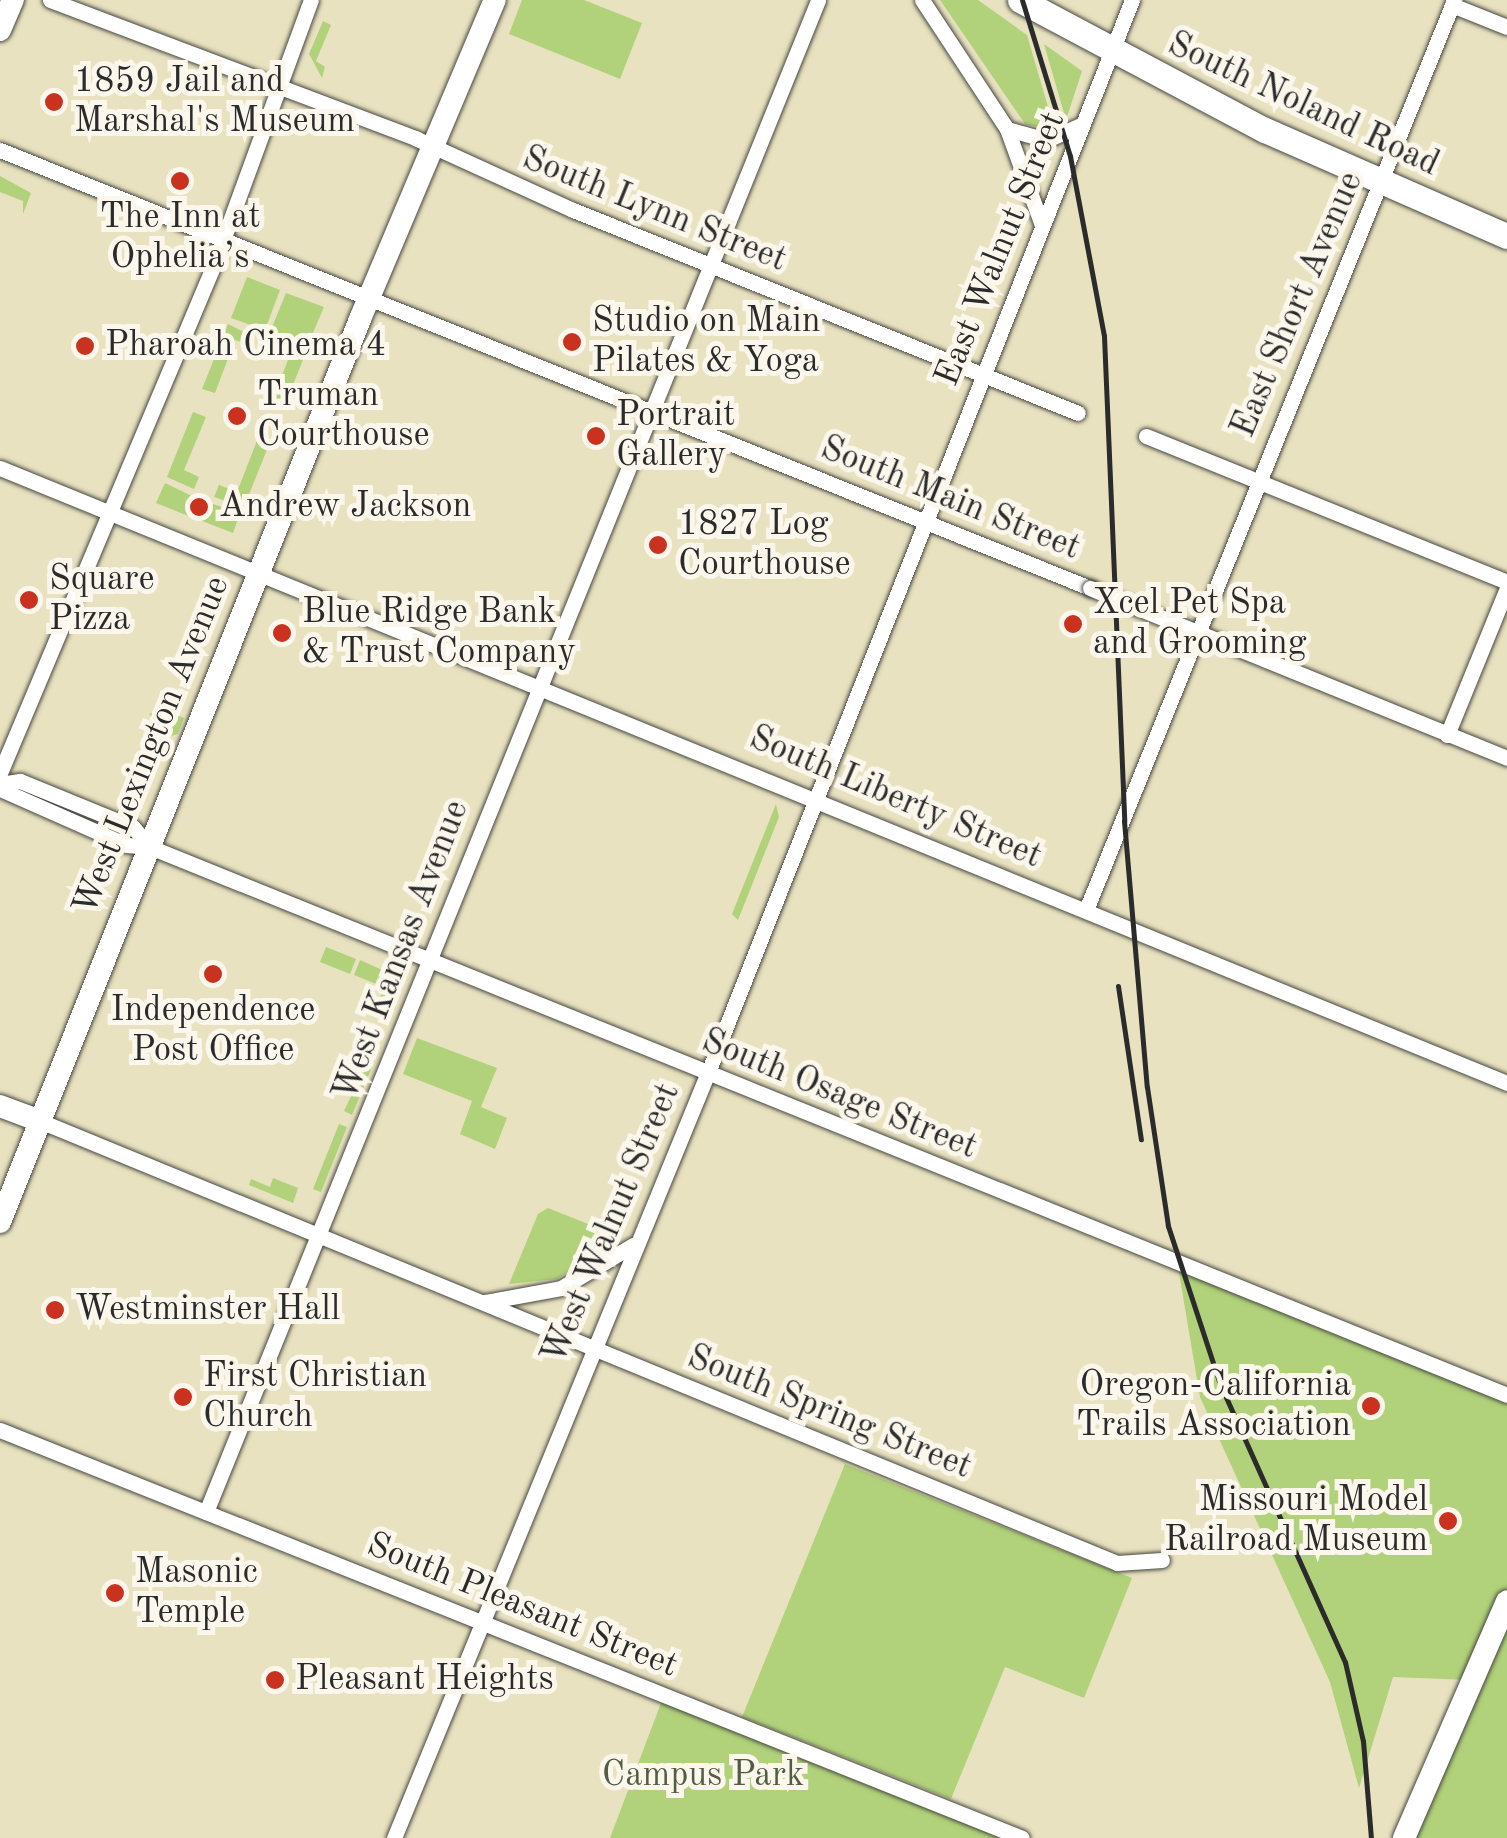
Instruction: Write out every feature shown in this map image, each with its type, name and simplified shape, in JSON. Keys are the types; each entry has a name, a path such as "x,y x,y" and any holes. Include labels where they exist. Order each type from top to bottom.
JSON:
{"main road":[{"name":"South Noland Road","path":"1020,0 1113,52 1382,184 1507,236"}],"street":[{"path":"0,30 13,0"},
{"name":"South Lynn Street","path":"50,0 431,148 1078,413"},
{"path":"0,773 113,510 311,0"},
{"name":"West Lexington Avenue","path":"0,1222 370,297 495,0"},
{"name":"West Kansas Avenue","path":"206,1512 316,1236 338,1197 427,962 818,0"},
{"path":"922,0 1007,129 1042,225"},
{"name":"East Walnut Street","path":"926,520 1132,0"},
{"path":"1453,2 1507,27"},
{"name":"East Short Avenue","path":"1086,910 1453,2"},
{"path":"1007,129 1047,140 1083,124"},
{"name":"South Main Street","path":"0,150 652,409 1507,758"},
{"path":"1146,436 1507,585 1447,735"},
{"name":"South Liberty Street","path":"0,468 260,569 1507,1083"},
{"name":"West Walnut Street","path":"394,1838 706,1075 926,520"},
{"name":"South Osage Street","path":"0,786 127,845 150,847 706,1075 1507,1395"},
{"path":"0,1106 40,1122"},
{"name":"South Spring Street","path":"40,1122 1117,1564 1162,1560"},
{"name":"South Spring Street","path":"475,1302 517,1300 561,1288 636,1242"},
{"name":"South Pleasant Street","path":"0,1430 1022,1838"},
{"path":"1404,1838 1507,1601"}],"green space":[{"path":"522,0 584,0 642,23 620,79 509,34"},
{"path":"940,0 978,0 1027,35 1055,131 1025,124"},
{"path":"323,21 331,25 316,61 325,67 322,78 309,54"},
{"path":"1044,44 1082,71 1066,120"},
{"path":"0,176 31,193 23,214 23,201 0,192"},
{"path":"247,277 280,290 265,330 231,318"},
{"path":"286,293 324,307 306,349 270,332"},
{"path":"228,324 254,337 251,345 235,340 215,393 202,389"},
{"path":"276,342 305,355 286,402 273,398 288,360 270,353"},
{"path":"193,412 206,417 184,470 199,477 194,489 167,477"},
{"path":"258,438 270,442 244,507 214,497 219,485 237,492"},
{"path":"165,483 196,498 191,517 156,503"},
{"path":"207,502 240,513 233,533 197,519"},
{"path":"161,709 184,718 178,734 161,739 136,800 131,797 161,725 149,714"},
{"path":"776,804 779,817 738,920 732,914"},
{"path":"326,947 356,959 350,974 320,962"},
{"path":"360,960 400,978 395,1010 379,1000 384,987 354,975"},
{"path":"417,1038 497,1068 481,1107 507,1118 495,1149 460,1134 472,1101 403,1074"},
{"path":"369,1058 375,1060 352,1115 344,1111"},
{"path":"339,1124 347,1127 321,1192 313,1189"},
{"path":"273,1178 298,1188 293,1203 249,1185 251,1179 270,1187"},
{"path":"548,1208 613,1234 609,1245 557,1279 509,1284 538,1214"},
{"path":"1177,1261 1507,1395 1507,1838 1402,1838 1468,1680 1393,1677 1359,1788 1330,1682 1200,1397"},
{"path":"845,1464 1132,1578 1084,1698 1005,1667 951,1799 742,1717"},
{"name":"Campus Park","path":"664,1695 1022,1838 610,1838"}],"railway":[{"path":"1022,0 1070,156 1104,336 1124,821 1147,1087 1168,1226 1220,1384 1345,1662 1363,1741 1371,1838"},
{"path":"1118,986 1141,1139"}],"place":[{"name":"1859 Jail and Marshal's Museum","path":"54,102"},
{"name":"The Inn at Ophelia’s","path":"180,181"},
{"name":"Studio on Main Pilates & Yoga","path":"572,342"},
{"name":"Pharoah Cinema 4","path":"85,346"},
{"name":"Truman Courthouse","path":"237,416"},
{"name":"Portrait Gallery","path":"596,436"},
{"name":"Andrew Jackson","path":"199,507"},
{"name":"1827 Log Courthouse","path":"658,545"},
{"name":"Square Pizza","path":"29,600"},
{"name":"Xcel Pet Spa and Grooming","path":"1073,624"},
{"name":"Blue Ridge Bank & Trust Company","path":"282,633"},
{"name":"Independence Post Office","path":"213,974"},
{"name":"Westminster Hall","path":"55,1310"},
{"name":"First Christian Church","path":"183,1397"},
{"name":"Oregon-California Trails Association","path":"1371,1406"},
{"name":"Missouri Model Railroad Museum","path":"1448,1521"},
{"name":"Masonic Temple","path":"115,1593"},
{"name":"Pleasant Heights","path":"275,1680"}]}
